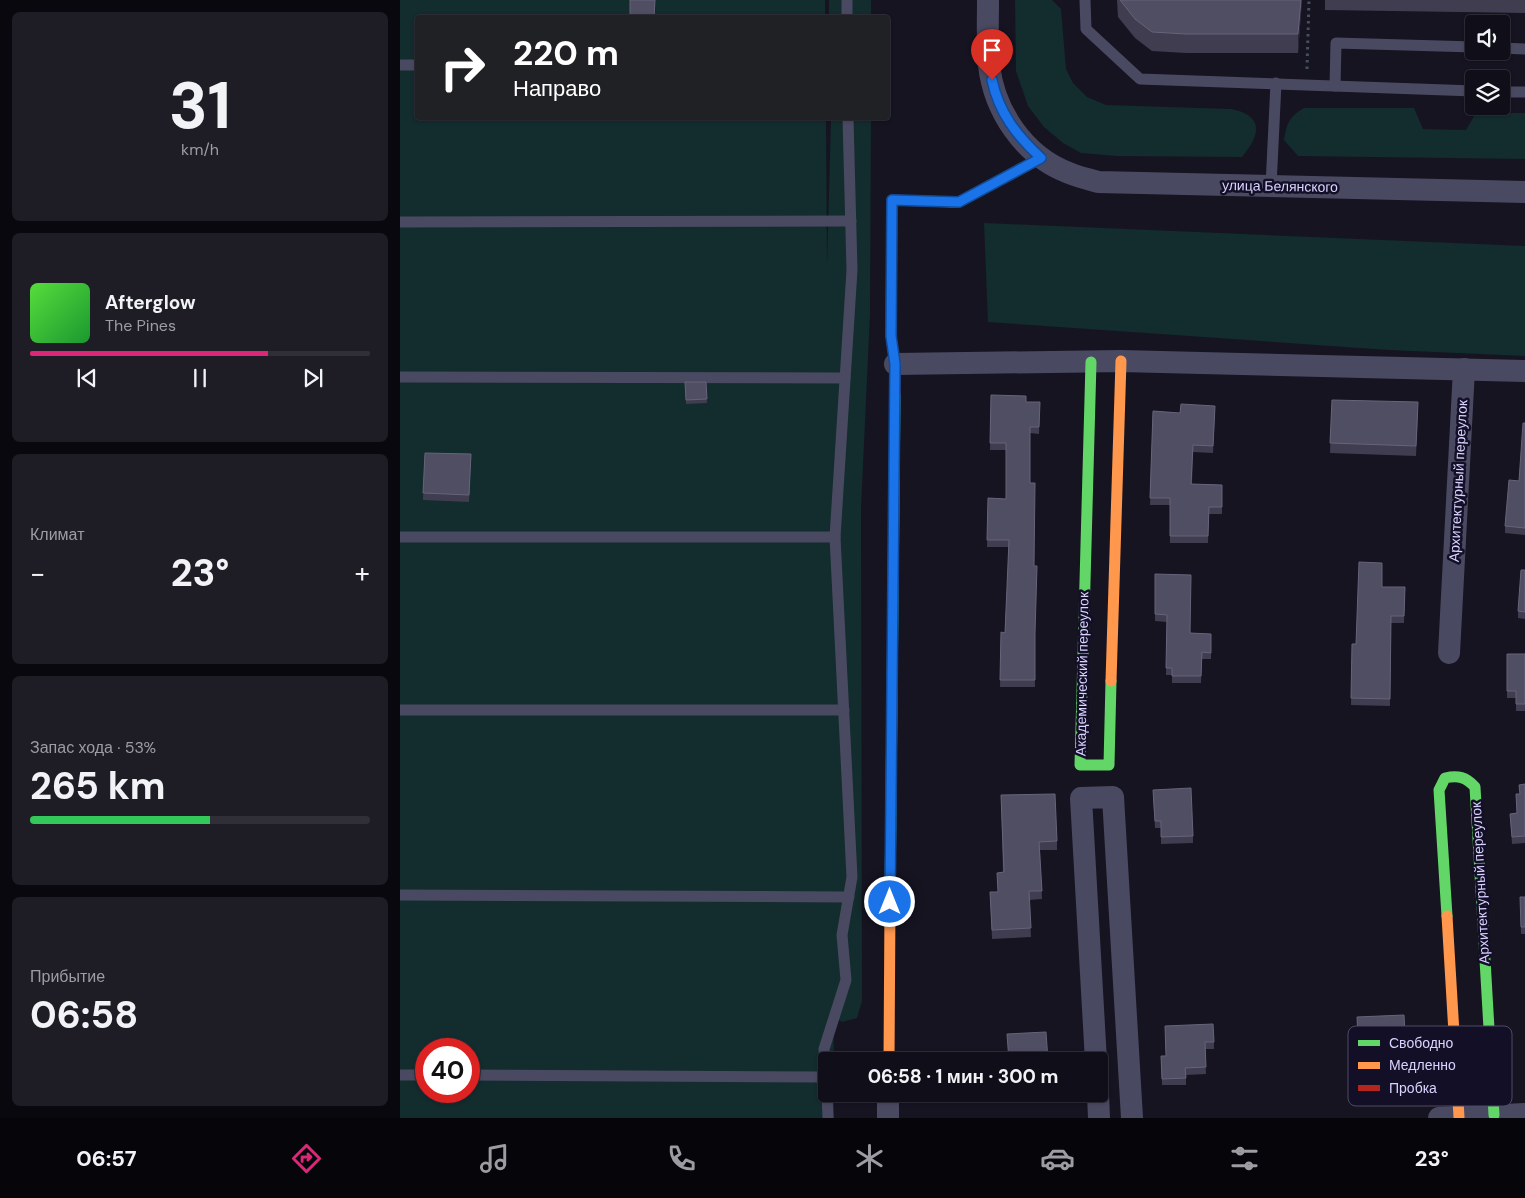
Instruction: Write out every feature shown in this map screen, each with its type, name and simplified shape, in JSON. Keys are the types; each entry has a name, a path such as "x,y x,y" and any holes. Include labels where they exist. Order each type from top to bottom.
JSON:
{"street":[{"name":"улица Белянского","path":"988,0 989,65 995,95 1009,124 1023,142 1041,158 1068,173 1098,182 1525,192"},
{"path":"889,1052 895,364 891,336 892,200 959,202 1041,158"},
{"path":"895,364 1121,361 1525,372"},
{"name":"Академический переулок","path":"1091,362 1080,765 1109,764 1121,361"},
{"name":"Архитектурный переулок","path":"1448,653 1464,369"},
{"name":"Архитектурный переулок","path":"1446,1026 1439,790 1445,778 1455,775 1467,778 1475,787 1489,1026"},
{"path":"1095,1052 1081,798 1113,796 1132,1118"},
{"path":"888,1102 888,1118"},
{"path":"1098,1102 1099,1118"},
{"name":"Архитектурный переулок","path":"1493,1106 1494,1115"},
{"path":"1449,1117 1525,1114"}],"lane":[{"path":"847,15 848,0"},
{"path":"1085,0 1086,29 1140,79 1465,90"},
{"path":"1335,86 1336,43 1465,47"},
{"path":"1510,48 1525,48"},
{"path":"400,65 415,65"},
{"path":"1271,186 1276,84"},
{"path":"1510,92 1525,92"},
{"path":"824,1052 846,980 842,935 852,877 835,537 852,270 848,120"},
{"path":"400,222 851,221"},
{"path":"400,377 845,378"},
{"path":"400,537 835,537"},
{"path":"400,710 844,710"},
{"path":"400,895 849,897"},
{"path":"400,1075 415,1075"},
{"path":"480,1075 818,1077"},
{"path":"827,1102 828,1118"}],"path":[{"path":"1306,85 1309,0"}],"green space":[{"path":"400,0 825,0 825,15 415,15 415,120 826,120 827,266 831,120 871,120 870,314 861,509 862,1001 857,1018 842,1022 833,1016 834,1052 818,1052 818,1102 834,1102 834,1118 400,1118"},
{"path":"829,0 871,0 871,15 829,15"},
{"path":"1015,0 1052,0 1061,9 1066,69 1073,83 1087,97 1106,105 1231,109 1238,111 1246,114 1255,124 1255,135 1250,147 1242,157 1117,156 1081,153 1063,143 1044,127 1028,106 1016,71"},
{"path":"1304,108 1414,108 1423,129 1466,130 1475,115 1525,113 1525,159 1298,156 1284,140 1286,129 1295,114"},
{"path":"984,223 1525,246 1525,356 1389,350 988,322"}],"building":[{"path":"630,0 655,0 654,15 630,15"},
{"path":"1120,0 1301,0 1298,34 1186,34 1152,32 1135,19"},
{"path":"685,382 706,382 707,399 686,400"},
{"path":"991,395 1026,396 1026,402 1040,402 1039,427 1030,427 1030,483 1035,483 1034,566 1037,566 1035,680 1000,680 1001,632 1005,633 1009,540 987,540 988,498 1006,499 1006,443 990,443"},
{"path":"1332,400 1418,402 1416,446 1330,443"},
{"path":"1181,404 1215,406 1213,446 1193,445 1191,484 1222,485 1222,507 1209,507 1208,536 1170,536 1170,498 1150,498 1153,411 1180,413"},
{"path":"1523,423 1525,423 1525,528 1505,526 1509,480 1519,481"},
{"path":"425,453 471,454 469,495 423,493"},
{"path":"1359,562 1382,563 1382,587 1405,587 1404,616 1391,616 1390,699 1351,698 1352,644 1356,644"},
{"path":"1521,570 1525,570 1525,612 1518,611"},
{"path":"1155,574 1191,575 1190,633 1211,634 1211,653 1202,652 1201,676 1172,676 1172,668 1166,668 1167,615 1155,614"},
{"path":"1507,654 1525,654 1525,704 1516,704 1516,691 1507,691"},
{"path":"1525,784 1525,836 1512,837 1510,814 1517,813 1516,794 1520,794 1519,785"},
{"path":"1191,788 1193,836 1161,837 1161,821 1155,821 1153,790"},
{"path":"1055,794 1057,841 1039,842 1042,891 1029,891 1031,928 992,930 990,892 998,892 997,873 1004,872 1001,795"},
{"path":"1520,897 1525,897 1525,927 1521,927"},
{"path":"1404,1015 1405,1026 1357,1026 1357,1017"},
{"path":"1213,1024 1214,1042 1205,1042 1206,1067 1185,1068 1186,1078 1162,1079 1161,1056 1166,1056 1165,1026"},
{"path":"1046,1032 1047,1052 1008,1052 1007,1034"}],"traffic: fast":[{"path":"950,202 959,202 1041,158"},
{"path":"1091,362 1080,765 1109,765 1111,681"},
{"path":"890,904 895,395"},
{"path":"1447,916 1439,790 1445,778 1458,777 1465,779 1475,787 1489,1026"},
{"path":"1493,1106 1494,1115"}],"traffic: slow":[{"path":"1111,681 1121,361"},
{"path":"889,1052 890,904"},
{"path":"1447,916 1454,1026"},
{"path":"1458,1106 1459,1117"}],"traffic: jam":[{"path":"895,395 895,364 891,336 892,200 950,202"}],"route":[{"path":"890,902 895,364 891,336 892,200 959,202 1041,158 1023,142 1009,124 995,95 992,80"}]}
